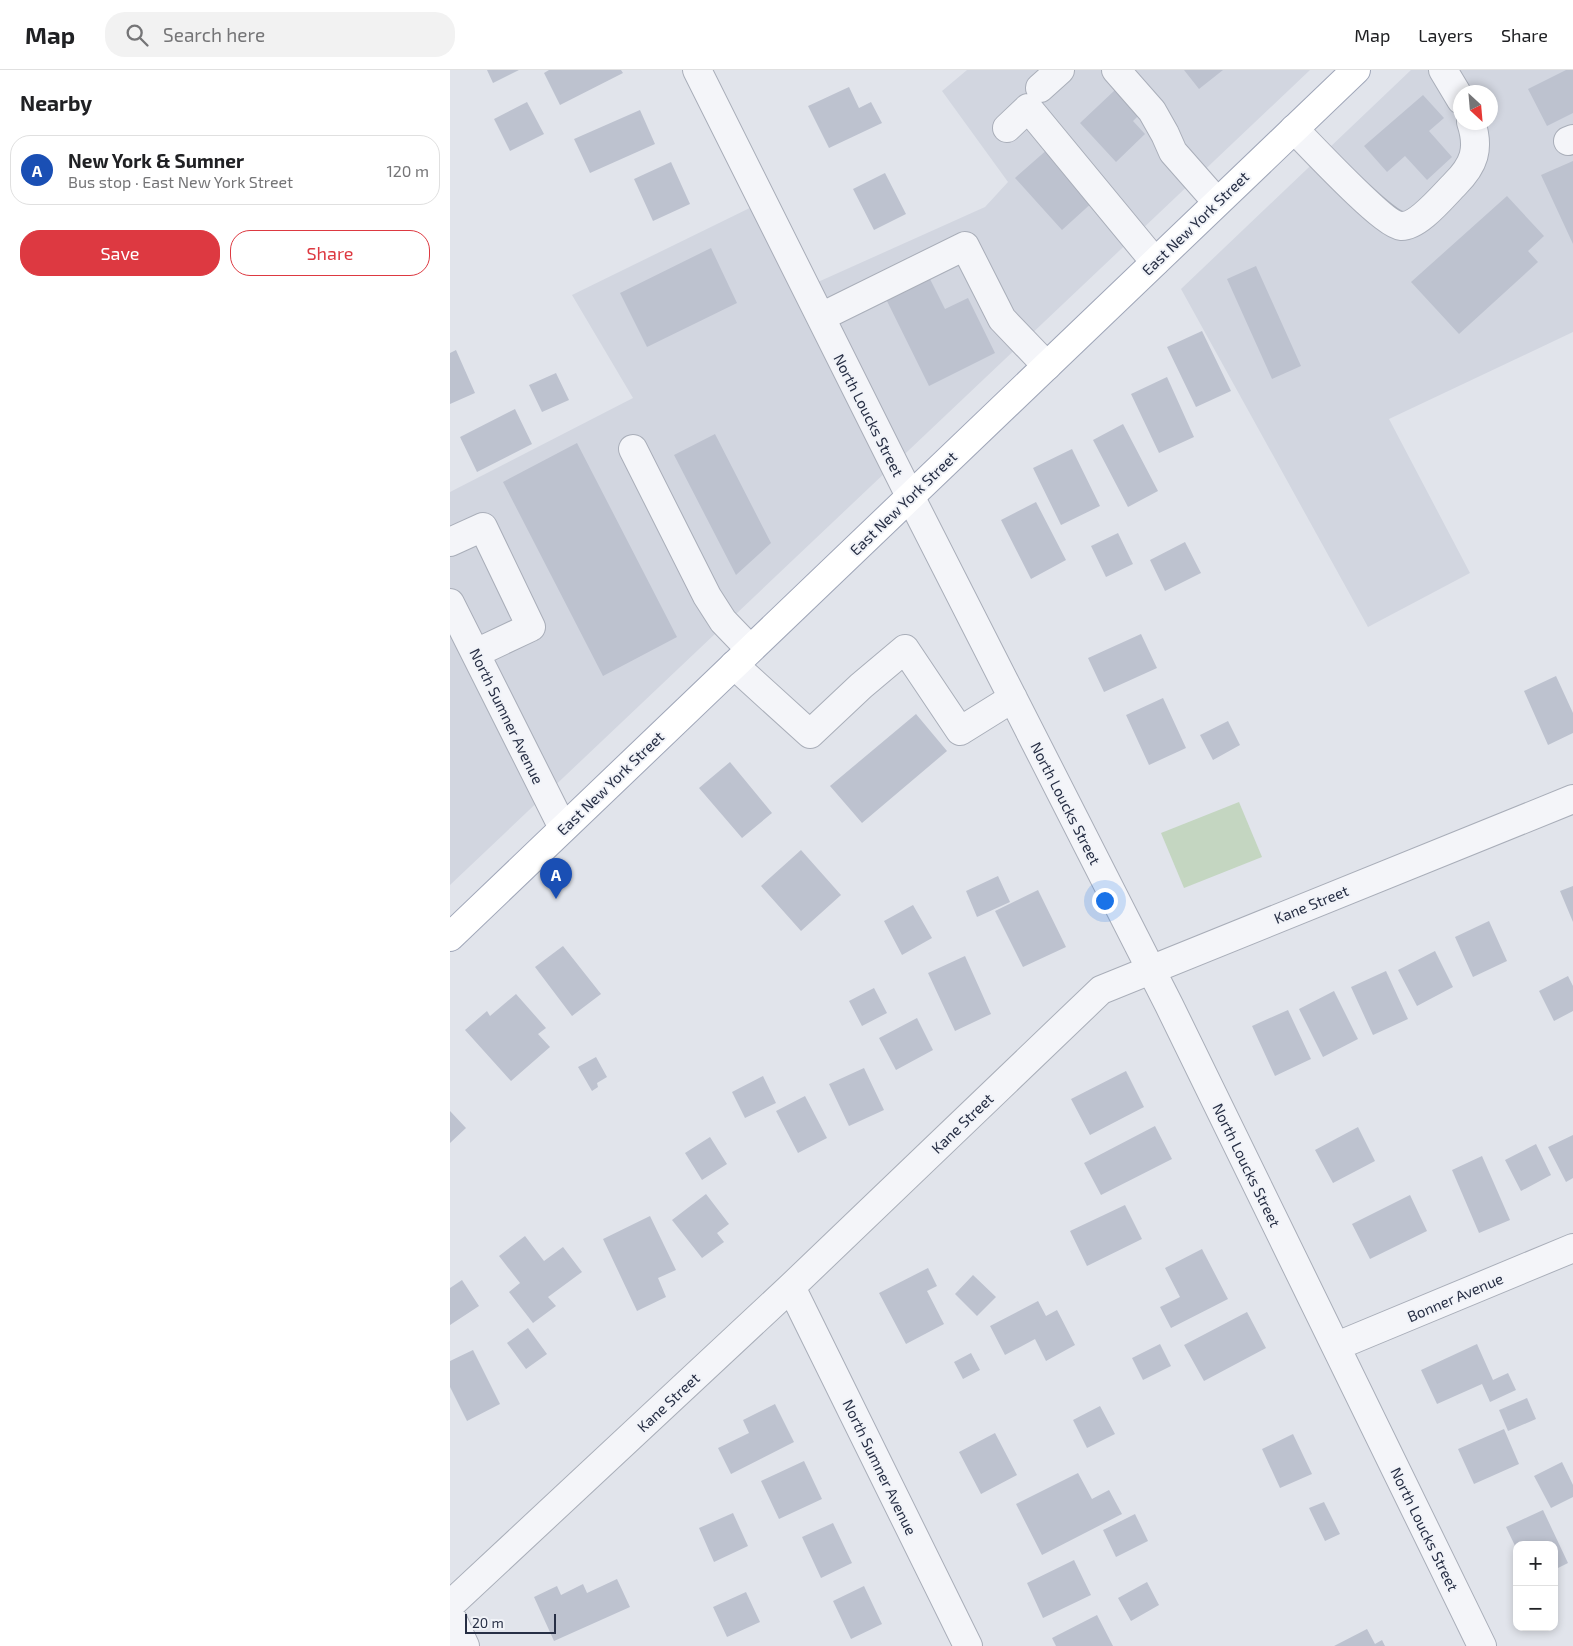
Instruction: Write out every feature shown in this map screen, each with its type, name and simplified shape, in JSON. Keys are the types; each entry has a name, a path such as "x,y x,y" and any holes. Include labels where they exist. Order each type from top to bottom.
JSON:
{"main road":[{"name":"East New York Street","path":"450,937 1356,70"}],"street":[{"name":"North Loucks Street","path":"697,70 910,496 1151,969 1337,1346 1482,1646"},
{"path":"1040,88 1060,70"},
{"path":"1116,70 1152,111 1173,152 1217,202"},
{"path":"1444,70 1453,87"},
{"path":"1008,128 1028,108 1155,262"},
{"path":"1294,129 1360,195 1393,224 1403,226 1425,214 1465,174 1472,161 1476,143 1473,130"},
{"path":"821,318 965,246 1002,319 1047,366"},
{"path":"633,449 707,596 742,657 810,734 905,648 960,731 1013,698"},
{"path":"450,542 483,527 531,627 476,653"},
{"name":"North Sumner Avenue","path":"450,604 563,828"},
{"name":"Kane Street","path":"450,1604 791,1287 1101,990 1573,799"},
{"name":"Bonner Avenue","path":"1337,1346 1573,1248"},
{"name":"North Sumner Avenue","path":"791,1287 968,1646"},
{"path":"450,1614 465,1646"}],"shaded area":[{"path":"967,70 1310,70 450,885 450,492 633,398 572,295 770,198 809,286 985,207 1008,182 942,91"},
{"path":"1411,70 1573,70 1573,332 1389,419 1470,573 1368,627 1181,289"}],"green space":[{"path":"1239,802 1262,857 1184,888 1161,833"}],"building":[{"path":"487,70 519,70 493,83"},
{"path":"549,70 621,70 623,73 560,105 544,73"},
{"path":"1184,70 1223,70 1199,89"},
{"path":"1566,70 1573,70 1573,113 1547,126 1528,89"},
{"path":"849,87 859,108 871,102 882,123 829,148 808,106"},
{"path":"1115,90 1138,116 1133,121 1145,134 1116,162 1080,123"},
{"path":"1423,95 1444,118 1429,131 1452,157 1427,180 1405,156 1387,172 1364,146"},
{"path":"527,102 544,134 510,151 494,119"},
{"path":"640,110 655,144 590,173 574,139"},
{"path":"1049,148 1095,200 1062,230 1015,178"},
{"path":"1573,161 1573,244 1541,175"},
{"path":"671,162 690,204 653,221 634,179"},
{"path":"885,173 906,214 874,230 853,189"},
{"path":"1507,196 1544,236 1528,251 1538,262 1459,334 1411,282"},
{"path":"711,248 737,303 647,347 620,293"},
{"path":"1256,266 1301,366 1272,379 1227,279"},
{"path":"928,275 945,309 968,298 995,353 929,386 885,297"},
{"path":"1202,331 1231,391 1196,407 1167,347"},
{"path":"456,350 475,393 450,404 450,353"},
{"path":"556,373 569,400 542,412 529,385"},
{"path":"1167,377 1194,437 1159,453 1131,394"},
{"path":"515,409 532,444 477,472 460,437"},
{"path":"1123,424 1158,491 1128,507 1093,440"},
{"path":"715,434 771,543 736,575 674,455"},
{"path":"577,443 677,637 603,676 503,482"},
{"path":"1072,449 1100,506 1061,525 1033,468"},
{"path":"1036,502 1066,560 1031,579 1001,520"},
{"path":"1118,533 1133,564 1106,577 1091,546"},
{"path":"1185,542 1201,573 1165,591 1150,560"},
{"path":"1141,634 1157,668 1104,692 1088,658"},
{"path":"1556,676 1573,713 1573,733 1548,745 1524,691"},
{"path":"1163,698 1186,748 1149,765 1126,715"},
{"path":"916,714 947,751 862,823 830,786"},
{"path":"1228,721 1240,745 1213,760 1200,735"},
{"path":"730,762 772,813 742,838 699,788"},
{"path":"801,850 841,895 801,931 761,886"},
{"path":"998,876 1010,902 977,917 966,891"},
{"path":"1573,886 1573,922 1560,891"},
{"path":"1038,890 1066,947 1023,967 995,911"},
{"path":"913,905 932,938 902,955 884,921"},
{"path":"1489,921 1507,961 1473,977 1455,937"},
{"path":"563,946 601,994 572,1016 535,967"},
{"path":"1435,951 1453,987 1417,1006 1398,970"},
{"path":"965,956 991,1014 955,1031 928,973"},
{"path":"1386,971 1408,1019 1373,1035 1351,987"},
{"path":"1568,976 1573,986 1573,1011 1554,1021 1539,991"},
{"path":"874,988 887,1013 862,1026 849,1001"},
{"path":"1334,991 1358,1039 1323,1057 1299,1009"},
{"path":"516,994 546,1028 538,1034 550,1047 511,1081 465,1030 487,1011 490,1016"},
{"path":"1288,1010 1311,1059 1275,1076 1252,1026"},
{"path":"917,1018 933,1050 896,1070 879,1038"},
{"path":"596,1057 607,1077 597,1083 598,1087 592,1091 578,1067"},
{"path":"864,1068 884,1110 849,1126 829,1084"},
{"path":"1126,1071 1144,1107 1090,1135 1071,1099"},
{"path":"763,1076 776,1103 745,1118 732,1092"},
{"path":"805,1096 827,1138 798,1153 776,1111"},
{"path":"450,1111 466,1128 450,1143"},
{"path":"1155,1126 1172,1159 1101,1195 1084,1163"},
{"path":"1358,1127 1375,1161 1333,1183 1315,1150"},
{"path":"1573,1135 1573,1178 1566,1182 1548,1147"},
{"path":"710,1137 727,1164 702,1180 685,1153"},
{"path":"1536,1144 1551,1175 1521,1191 1505,1160"},
{"path":"1482,1156 1510,1220 1479,1233 1452,1170"},
{"path":"706,1194 729,1224 717,1233 724,1242 702,1258 672,1220"},
{"path":"1410,1195 1427,1231 1370,1259 1352,1224"},
{"path":"1125,1205 1142,1239 1087,1266 1070,1231"},
{"path":"650,1216 676,1270 658,1278 666,1297 637,1311 603,1239"},
{"path":"525,1236 544,1261 563,1247 582,1272 548,1297 556,1306 533,1323 509,1292 520,1283 499,1256"},
{"path":"1202,1249 1228,1299 1171,1328 1160,1307 1180,1297 1165,1268"},
{"path":"928,1268 937,1286 927,1291 944,1324 906,1344 879,1293"},
{"path":"973,1275 996,1297 977,1316 955,1294"},
{"path":"462,1280 479,1306 450,1325 450,1288"},
{"path":"1038,1301 1046,1316 1057,1310 1075,1345 1046,1361 1035,1339 1005,1355 990,1326"},
{"path":"1247,1312 1266,1348 1204,1381 1184,1345"},
{"path":"528,1328 547,1354 526,1369 507,1343"},
{"path":"1160,1344 1171,1366 1143,1380 1132,1358"},
{"path":"1477,1344 1493,1380 1508,1373 1516,1390 1490,1402 1482,1384 1437,1404 1421,1370"},
{"path":"473,1350 500,1404 467,1421 450,1387 450,1361"},
{"path":"971,1353 980,1370 963,1379 954,1362"},
{"path":"1527,1398 1536,1419 1508,1431 1499,1410"},
{"path":"775,1404 794,1442 731,1474 718,1448 749,1433 743,1420"},
{"path":"1100,1406 1115,1434 1087,1448 1073,1420"},
{"path":"1504,1429 1519,1464 1474,1484 1458,1449"},
{"path":"995,1433 1017,1475 981,1494 959,1452"},
{"path":"1293,1434 1312,1474 1280,1488 1262,1449"},
{"path":"804,1461 822,1499 779,1519 761,1481"},
{"path":"1562,1462 1573,1485 1573,1497 1551,1508 1534,1476"},
{"path":"1078,1473 1092,1499 1109,1490 1122,1514 1042,1555 1016,1504"},
{"path":"1324,1502 1340,1534 1325,1541 1309,1508"},
{"path":"1543,1510 1558,1541 1513,1542 1506,1527"},
{"path":"733,1513 748,1546 714,1562 699,1528"},
{"path":"1135,1514 1148,1541 1116,1557 1103,1530"},
{"path":"833,1523 852,1563 821,1578 802,1537"},
{"path":"1558,1542 1568,1563 1558,1568"},
{"path":"1074,1560 1091,1595 1043,1618 1027,1583"},
{"path":"617,1579 630,1607 554,1641 534,1597 557,1586 561,1595 583,1584 587,1593"},
{"path":"1147,1582 1159,1605 1131,1621 1118,1598"},
{"path":"864,1586 882,1624 851,1639 833,1601"},
{"path":"746,1592 760,1622 727,1637 713,1607"},
{"path":"1097,1615 1113,1646 1056,1646 1052,1638"},
{"path":"1367,1629 1375,1644 1382,1640 1385,1646 1334,1646"}],"place":[{"name":"New York & Sumner","path":"556,899"}]}
